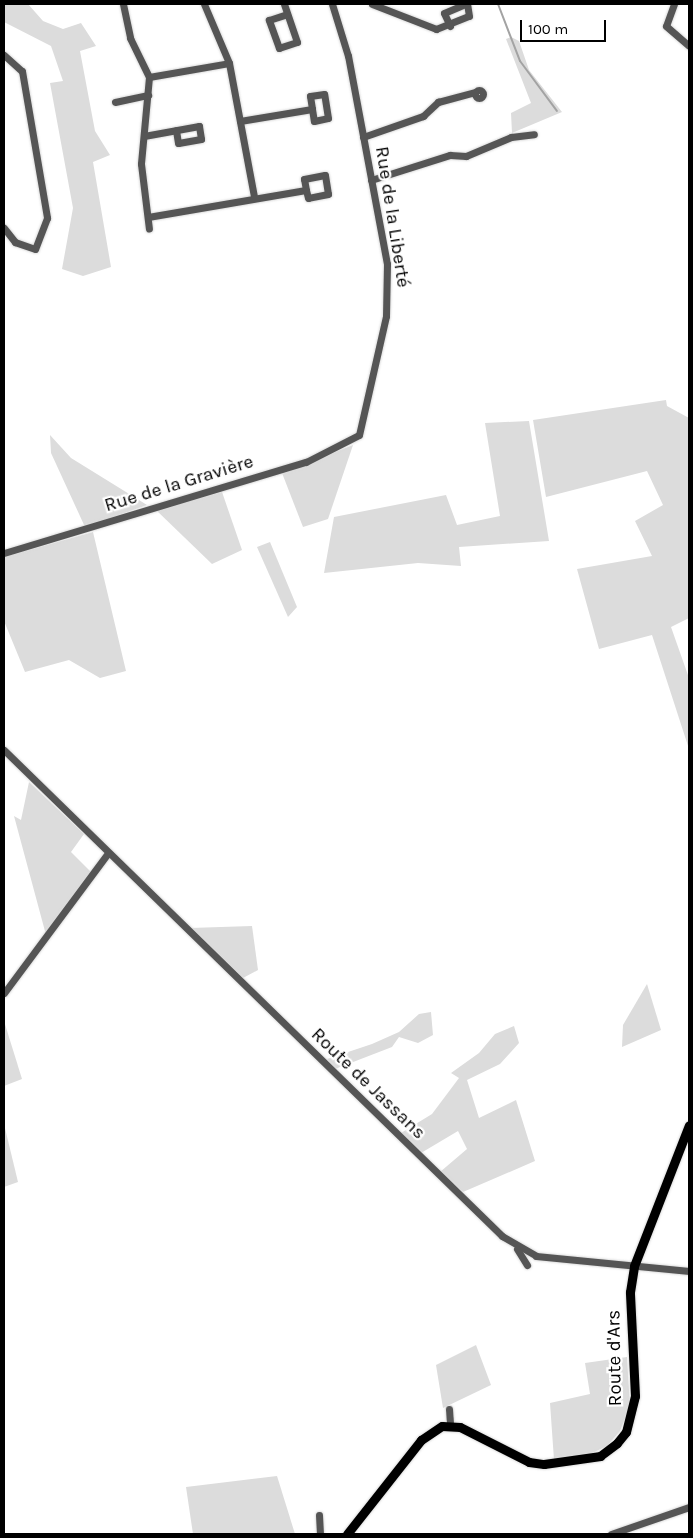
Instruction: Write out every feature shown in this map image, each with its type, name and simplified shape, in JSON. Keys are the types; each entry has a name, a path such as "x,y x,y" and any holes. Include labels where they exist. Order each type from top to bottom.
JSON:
{"main road":[{"name":"Route d'Ars","path":"450,1425 529,1462 544,1464 600,1456 617,1443 626,1432 635,1396 630,1292 634,1266 689,1125"},
{"path":"347,1534 421,1440 450,1425"}],"street":[{"path":"123,4 130,38 149,77 141,177 149,228"},
{"path":"204,4 228,63 254,197"},
{"path":"284,4 288,14 297,42 279,48 269,20 288,14"},
{"path":"372,4 436,29 450,26 469,16 466,4 444,13 450,26"},
{"path":"674,4 666,26 689,46"},
{"name":"Rue de la Liberté","path":"333,5 364,137 389,294 359,435"},
{"path":"4,55 22,71 48,218 35,249 15,242 4,228"},
{"path":"149,77 228,63"},
{"path":"364,137 422,116 438,102 475,92"},
{"path":"115,102 148,95"},
{"path":"240,121 312,109"},
{"path":"144,136 176,130"},
{"path":"371,180 450,155 466,156 511,137 534,134"},
{"path":"148,217 254,197 306,190"},
{"name":"Rue de la Gravière","path":"4,553 297,465 359,435"},
{"name":"Route de Jassans","path":"4,750 514,1245 536,1256 689,1271"},
{"path":"4,993 111,855"},
{"path":"514,1245 527,1265"},
{"path":"449,1409 450,1425"},
{"path":"611,1534 689,1507"},
{"path":"318,1516 320,1534"}],"shaded area":[{"path":"4,4 28,4 43,21 63,29 81,23 96,46 80,51 95,131 110,155 93,162 111,267 83,276 62,269 73,208 50,83 63,81 51,46 4,22"},
{"path":"511,37 519,41 529,70 562,112 512,133 511,113 531,103 506,39"},
{"path":"666,400 667,406 689,418 689,618 671,627 689,678 689,749 652,635 599,649 577,569 652,556 635,521 663,505 647,471 546,497 533,420"},
{"path":"529,421 549,541 459,547 461,566 418,563 324,573 334,517 446,495 457,525 500,516 485,423"},
{"path":"50,435 71,458 147,505 85,527 51,453"},
{"path":"353,445 328,519 303,527 282,473"},
{"path":"222,492 242,550 212,564 156,510"},
{"path":"93,532 126,671 100,678 69,660 25,672 4,621 4,557"},
{"path":"270,542 297,607 288,617 257,547"},
{"path":"29,782 84,834 71,852 91,872 46,935 14,816 21,820"},
{"path":"252,926 258,970 243,978 190,928"},
{"path":"647,984 661,1030 622,1047 623,1025"},
{"path":"431,1012 433,1035 418,1043 399,1037 392,1047 335,1069 327,1059 372,1044 399,1032 419,1014"},
{"path":"4,1021 22,1079 4,1086"},
{"path":"514,1026 519,1043 500,1064 467,1080 479,1118 516,1100 535,1161 463,1192 440,1172 467,1149 458,1131 421,1153 401,1133 432,1114 459,1078 451,1073 479,1053 495,1034"},
{"path":"4,1124 18,1182 4,1187"},
{"path":"476,1345 491,1385 443,1408 436,1365"},
{"path":"627,1357 630,1406 620,1431 607,1446 588,1455 554,1460 550,1403 590,1394 585,1363"},
{"path":"277,1476 295,1534 193,1534 186,1487"}],"waterway":[{"path":"498,4 520,61 557,111"}]}
